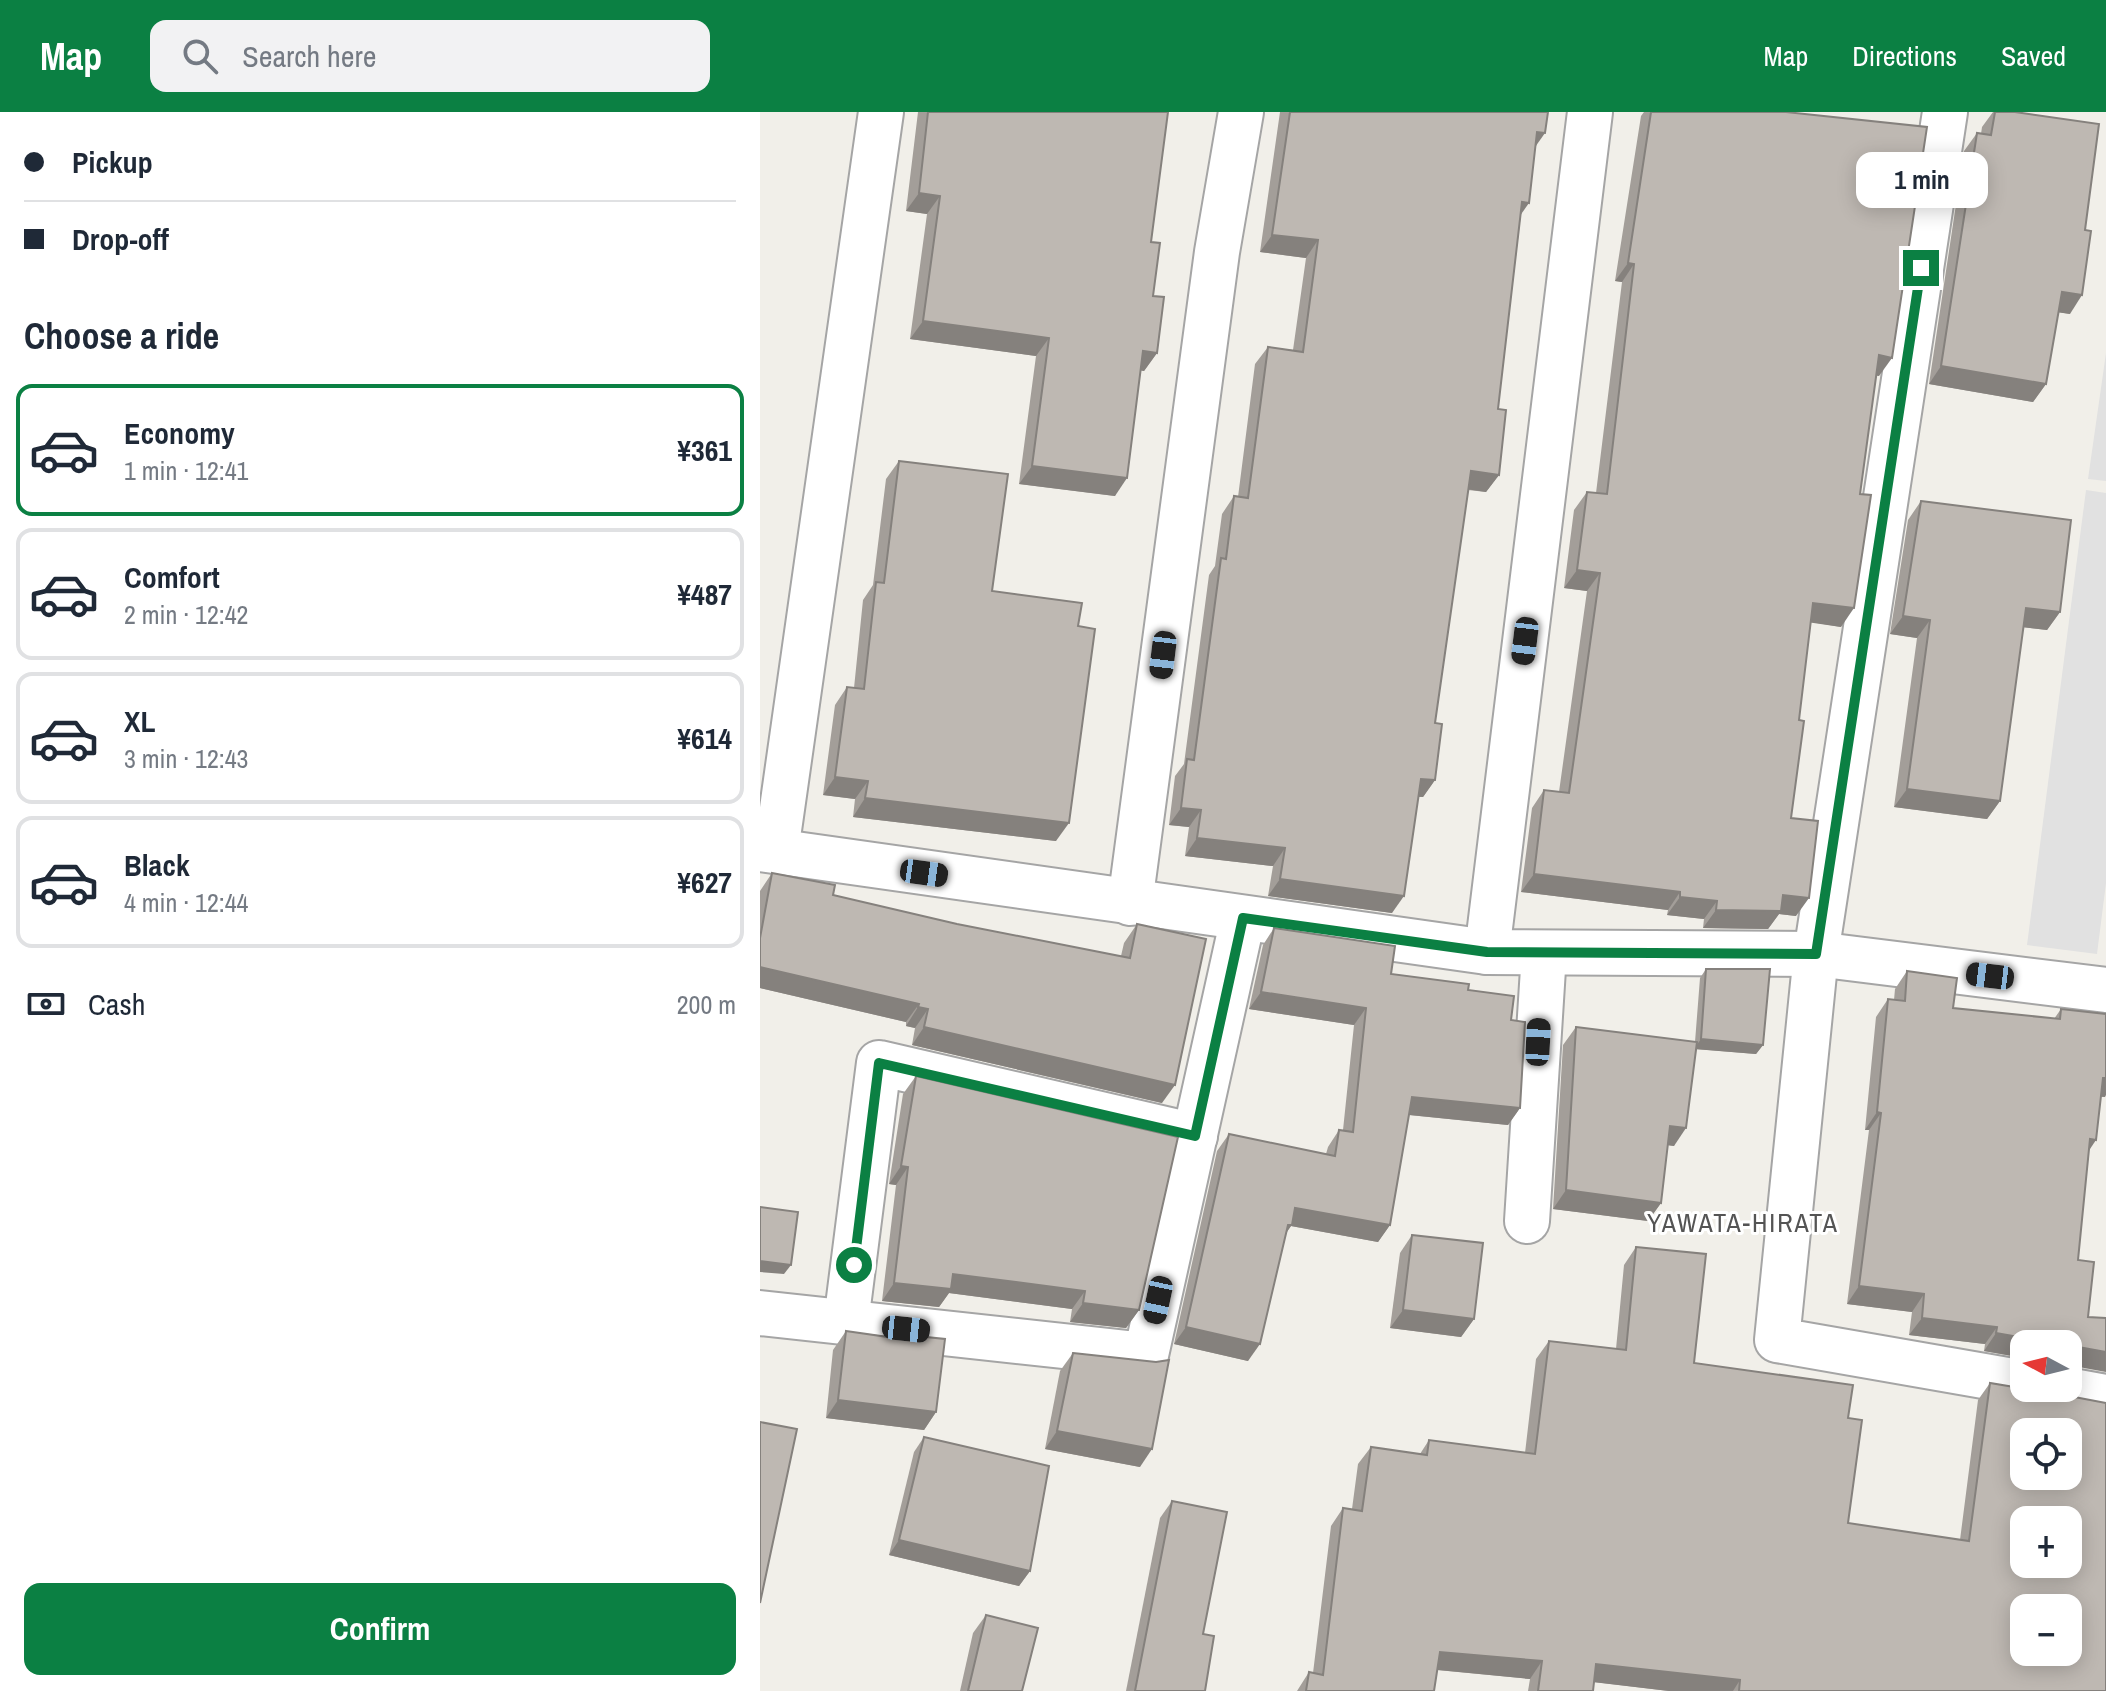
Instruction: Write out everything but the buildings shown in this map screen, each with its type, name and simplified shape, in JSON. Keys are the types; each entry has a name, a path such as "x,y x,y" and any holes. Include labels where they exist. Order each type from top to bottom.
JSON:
{"street":[{"path":"881,112 768,850 1487,952 1816,954 2106,990"},
{"path":"1130,903 1217,252 1241,112"},
{"path":"1487,952 1590,112"},
{"path":"1945,112 1816,954 1777,1340 2010,1381"},
{"path":"760,1313 1146,1355 1243,918"},
{"path":"1527,1221 1544,953"},
{"path":"846,1322 879,1063 1195,1136"},
{"path":"2082,1393 2106,1397"}],"shaded area":[{"path":"2106,353 2106,481 2088,479"},
{"path":"2086,490 2106,493 2106,883 2097,954 2027,945"}],"district":[{"name":"YAWATA-HIRATA","path":"1743,1222"}],"route":[{"path":"854,1265 879,1063 1195,1136 1243,918 1487,952 1816,954 1921,268"}]}
